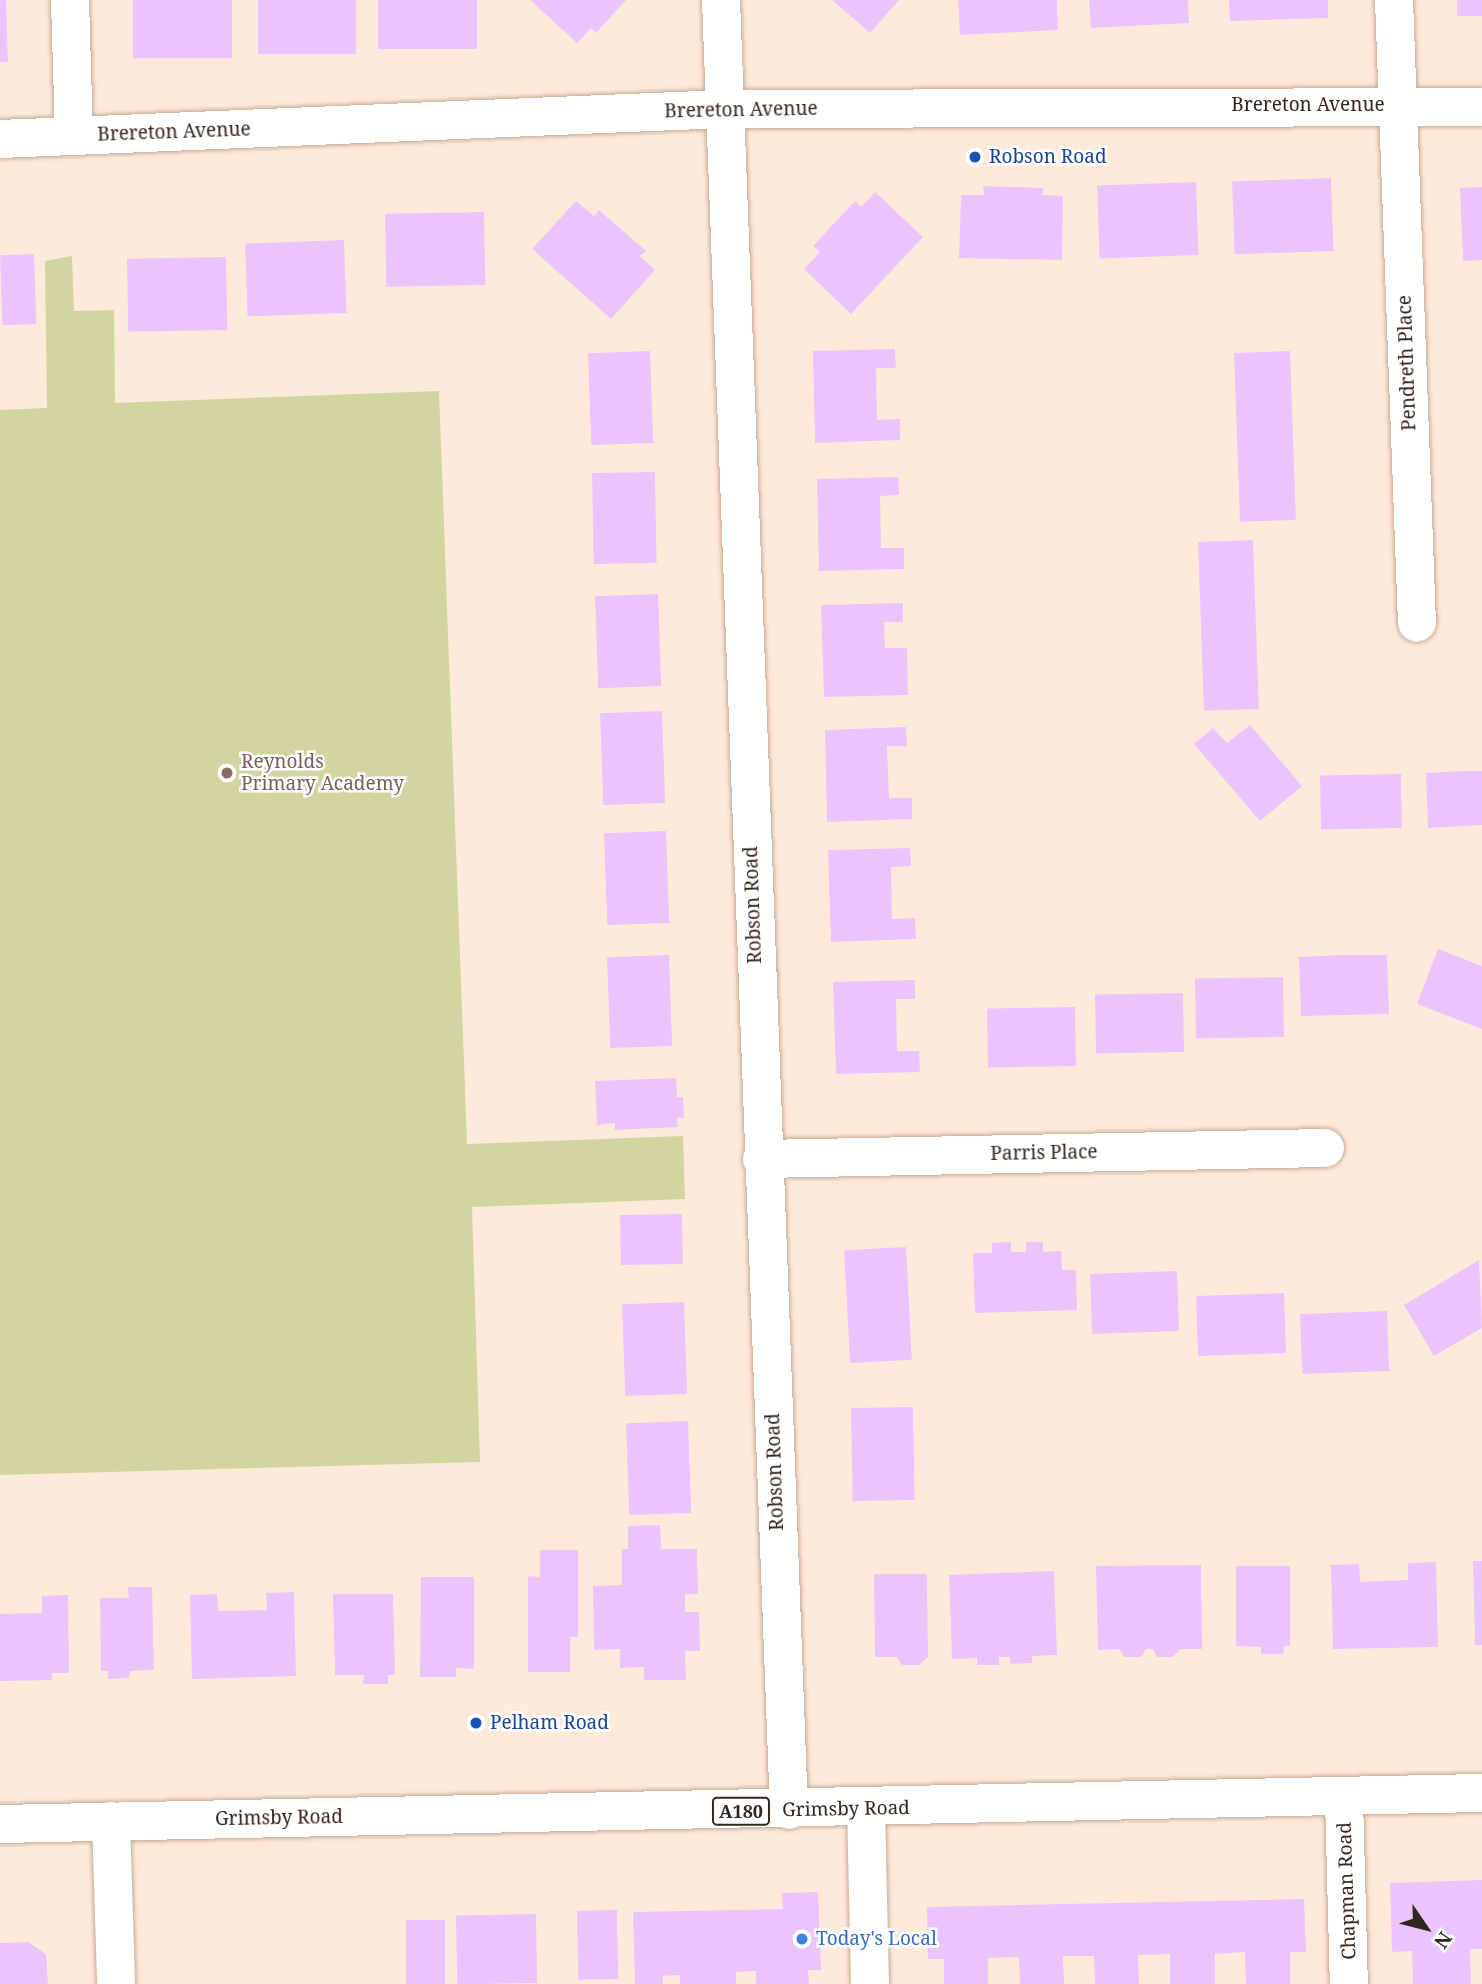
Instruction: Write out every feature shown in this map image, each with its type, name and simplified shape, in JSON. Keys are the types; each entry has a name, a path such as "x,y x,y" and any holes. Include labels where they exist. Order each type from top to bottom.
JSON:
{"street":[{"path":"70,0 75,136"},
{"name":"Robson Road","path":"720,0 762,1159 789,1810"},
{"name":"Pendreth Place","path":"1394,0 1417,623"},
{"name":"Brereton Avenue","path":"0,139 724,109 1397,104 1482,107"},
{"name":"Parris Place","path":"762,1159 1325,1148"},
{"name":"Grimsby Road","path":"0,1824 789,1810 1482,1793"},
{"name":"Chapman Road","path":"1344,1798 1349,1984"},
{"path":"866,1808 870,1984"},
{"path":"111,1821 116,1984"}],"green space":[{"name":"Reynolds Primary Academy","path":"72,256 74,311 114,310 115,403 439,391 467,1144 683,1136 685,1199 472,1207 480,1462 0,1475 0,410 47,408 45,261"}],"building":[{"path":"0,0 6,0 8,62 0,62"},
{"path":"133,0 232,0 232,58 133,58"},
{"path":"258,0 356,0 356,54 258,54"},
{"path":"378,0 477,0 477,49 378,49"},
{"path":"530,0 626,0 596,33 591,28 577,43"},
{"path":"832,0 899,0 870,33"},
{"path":"958,0 1057,0 1058,30 960,35"},
{"path":"1089,0 1188,0 1189,23 1091,28"},
{"path":"1229,0 1328,0 1328,18 1230,21"},
{"path":"1457,0 1482,0 1482,16 1457,16"},
{"path":"1331,178 1334,251 1235,254 1232,181"},
{"path":"1196,182 1199,255 1100,258 1097,185"},
{"path":"983,186 1043,188 1043,195 1063,196 1062,260 959,258 961,195 984,195"},
{"path":"1482,187 1482,260 1463,261 1460,188"},
{"path":"875,192 923,237 851,314 804,269 820,252 813,246 855,201 861,207"},
{"path":"576,201 594,216 599,210 646,251 640,256 655,270 611,319 532,249"},
{"path":"484,212 485,285 386,287 385,214"},
{"path":"344,240 347,313 248,316 245,243"},
{"path":"34,254 36,324 2,325 0,255"},
{"path":"226,257 227,330 128,332 127,259"},
{"path":"895,349 896,368 876,368 877,420 900,419 900,440 815,443 813,351"},
{"path":"650,351 653,443 591,445 588,353"},
{"path":"1290,351 1296,520 1240,522 1234,353"},
{"path":"655,472 657,563 594,564 592,473"},
{"path":"898,477 899,495 880,496 881,548 904,548 904,569 819,571 817,479"},
{"path":"1253,540 1259,709 1204,711 1198,542"},
{"path":"658,594 661,686 598,688 595,596"},
{"path":"903,603 903,622 884,622 885,648 907,648 908,695 824,697 821,605"},
{"path":"662,711 665,803 603,805 600,713"},
{"path":"1250,725 1302,786 1260,821 1194,744 1213,728 1227,743"},
{"path":"906,727 907,746 887,746 889,798 912,798 912,819 827,822 825,730"},
{"path":"1482,771 1482,825 1428,828 1426,773"},
{"path":"1401,774 1402,828 1321,829 1320,775"},
{"path":"666,831 669,923 607,925 604,833"},
{"path":"910,848 911,866 891,867 892,919 915,918 916,939 831,942 828,850"},
{"path":"1438,949 1482,966 1482,1029 1417,1004"},
{"path":"669,955 672,1046 610,1048 607,957"},
{"path":"1387,955 1389,1014 1301,1016 1299,957"},
{"path":"1283,977 1284,1037 1196,1039 1195,979"},
{"path":"915,980 915,999 896,999 897,1051 919,1051 920,1072 836,1074 833,982"},
{"path":"1183,993 1184,1052 1096,1054 1095,995"},
{"path":"1075,1007 1076,1066 988,1068 987,1009"},
{"path":"676,1078 677,1097 683,1097 684,1118 677,1118 678,1127 615,1130 615,1123 597,1125 595,1081"},
{"path":"682,1214 683,1264 621,1265 620,1215"},
{"path":"1011,1242 1011,1252 1026,1252 1026,1242 1043,1242 1043,1252 1061,1251 1062,1270 1076,1270 1077,1310 975,1313 973,1253 992,1253 992,1243"},
{"path":"906,1247 912,1360 850,1363 844,1250"},
{"path":"1479,1260 1482,1328 1434,1356 1404,1305"},
{"path":"1177,1271 1179,1331 1092,1334 1090,1274"},
{"path":"1284,1293 1286,1353 1198,1356 1196,1296"},
{"path":"684,1302 687,1394 625,1396 622,1304"},
{"path":"1387,1311 1389,1371 1302,1374 1300,1314"},
{"path":"913,1407 915,1500 853,1501 851,1408"},
{"path":"688,1421 691,1513 629,1515 626,1423"},
{"path":"660,1525 661,1549 697,1549 698,1594 685,1594 685,1612 699,1612 700,1651 685,1651 686,1680 644,1680 644,1667 620,1668 620,1649 594,1650 593,1586 622,1585 622,1549 628,1549 628,1526"},
{"path":"540,1550 578,1550 578,1637 570,1637 570,1672 528,1672 528,1576 540,1577"},
{"path":"1473,1561 1482,1561 1482,1645 1475,1645"},
{"path":"1436,1562 1438,1647 1333,1649 1331,1565 1359,1564 1360,1582 1408,1580 1408,1563"},
{"path":"1201,1565 1202,1649 1180,1649 1173,1657 1157,1657 1153,1649 1146,1649 1141,1657 1124,1657 1119,1649 1098,1650 1096,1566"},
{"path":"1236,1566 1290,1566 1290,1646 1284,1646 1283,1654 1261,1654 1261,1647 1236,1646"},
{"path":"1054,1571 1057,1655 1032,1656 1032,1663 1010,1664 1010,1657 999,1657 999,1665 977,1665 977,1658 952,1659 949,1575"},
{"path":"874,1574 927,1574 928,1657 919,1665 902,1665 897,1657 875,1657"},
{"path":"421,1577 474,1577 474,1669 456,1668 456,1677 420,1677"},
{"path":"128,1587 152,1587 154,1670 130,1671 129,1678 108,1679 108,1671 101,1671 100,1598 129,1598"},
{"path":"294,1592 296,1676 192,1679 190,1595 217,1594 218,1611 267,1610 266,1593"},
{"path":"333,1594 393,1594 395,1675 388,1675 388,1684 363,1684 364,1675 335,1675"},
{"path":"68,1595 69,1673 52,1673 52,1680 0,1681 0,1614 42,1613 42,1596"},
{"path":"1482,1880 1482,1949 1470,1949 1471,1984 1413,1984 1412,1951 1392,1952 1390,1883"},
{"path":"818,1892 821,1970 808,1970 809,1984 756,1984 756,1971 736,1972 736,1984 680,1984 680,1975 663,1976 663,1984 635,1984 633,1912 783,1909 782,1893"},
{"path":"1304,1899 1306,1952 1290,1952 1290,1984 1246,1984 1245,1952 1215,1954 1215,1984 1170,1984 1170,1954 1138,1955 1139,1984 1095,1984 1094,1956 1063,1956 1064,1984 1020,1984 1019,1957 988,1958 988,1984 944,1984 944,1959 928,1959 927,1907"},
{"path":"617,1910 618,1979 578,1980 577,1911"},
{"path":"536,1914 537,1983 457,1984 456,1915"},
{"path":"406,1920 445,1920 445,1984 406,1984"},
{"path":"28,1942 46,1954 48,1984 0,1984 0,1943"}],"place":[{"name":"Robson Road","path":"975,157"},
{"name":"Reynolds Primary Academy","path":"227,773"},
{"name":"Pelham Road","path":"476,1723"},
{"name":"Today's Local","path":"802,1939"}]}
